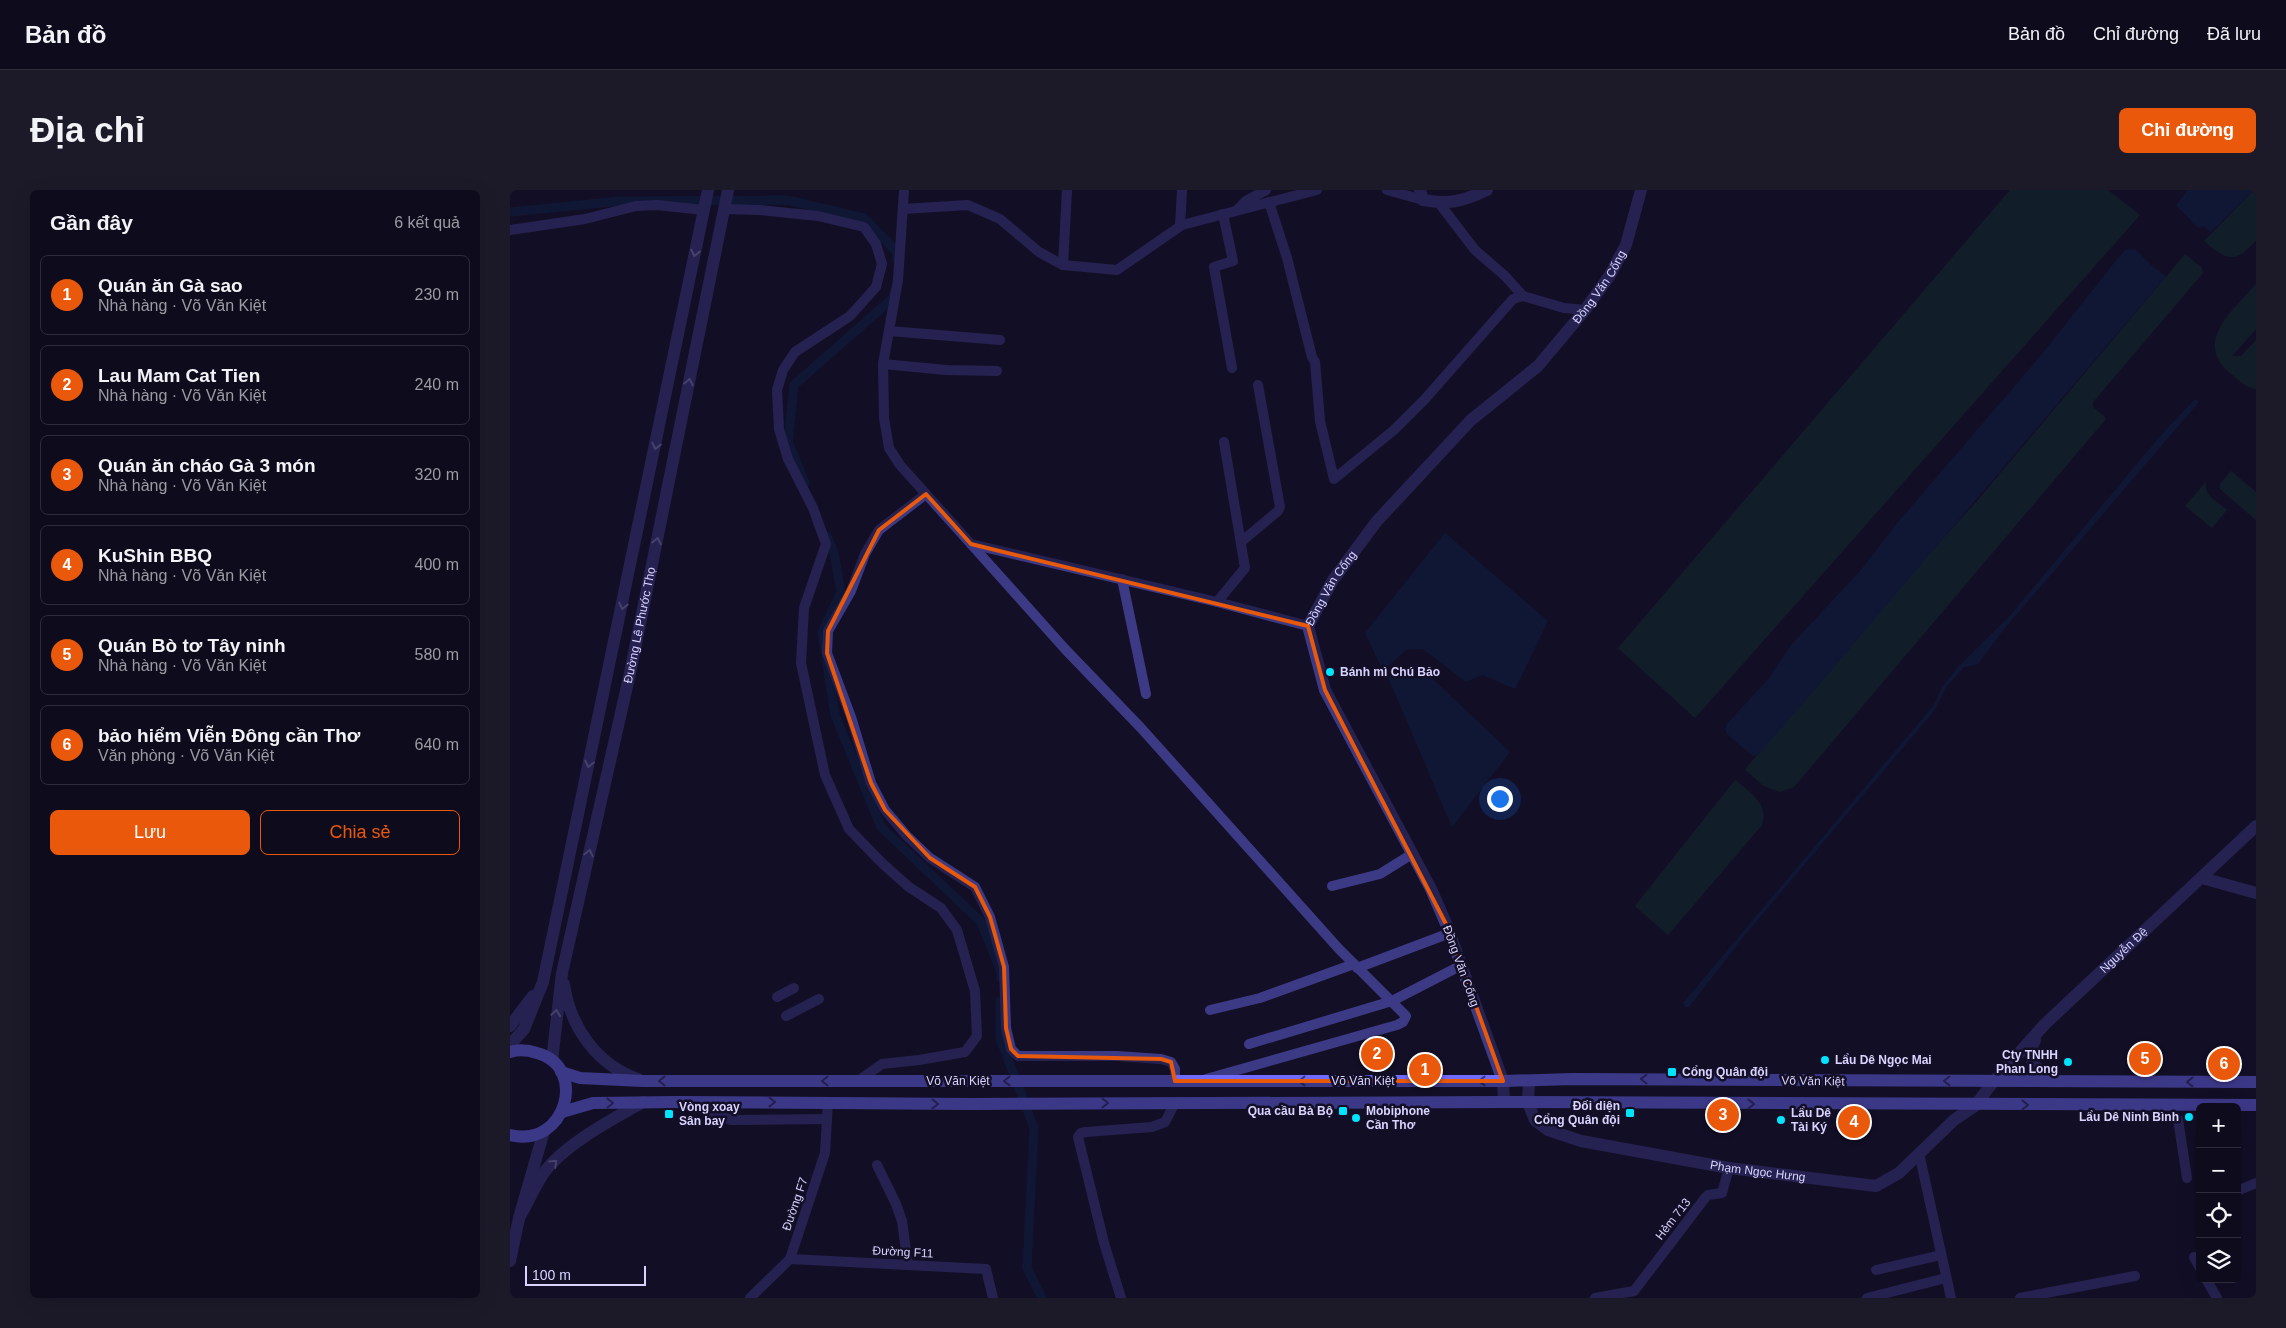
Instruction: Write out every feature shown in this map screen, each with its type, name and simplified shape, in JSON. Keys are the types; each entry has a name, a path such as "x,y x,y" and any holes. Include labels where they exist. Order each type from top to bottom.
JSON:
{"main road":[{"path":"510,1052 527,1050 541,1054 552,1061 561,1072 566,1085 566,1099 562,1112 555,1123 544,1131 532,1136 510,1135"},
{"name":"Võ Văn Kiệt","path":"561,1072 580,1078 643,1081 1529,1081 1573,1079 2256,1082"},
{"name":"Võ Văn Kiệt","path":"562,1112 594,1103 643,1102 972,1104 1504,1102 2256,1106"}],"street":[{"path":"904,190 898,280 884,364 884,418 889,448 900,465 1065,649 1141,728 1356,966 1406,1016 1400,1023 1326,1046 1198,1081"},
{"path":"1063,266 1067,190"},
{"path":"1180,226 1182,190"},
{"path":"1237,211 1246,202 1266,190"},
{"path":"903,209 968,205 1000,218 1039,252 1063,266 1117,270 1180,226 1317,190"},
{"path":"1387,190 1422,195 1439,203 1475,250 1505,276 1523,296 1564,308 1585,310"},
{"path":"1439,203 1463,201 1487,190"},
{"name":"Đồng Văn Cống","path":"1504,1102 1503,1081 1450,934 1431,889 1325,690 1308,626 1333,580 1377,521 1471,420 1538,366 1585,310 1610,275 1626,245 1641,190"},
{"name":"Đường Lê Phước Thọ","path":"552,1061 562,973 630,673 728,192"},
{"path":"510,230 585,219 636,206 706,199"},
{"name":"Đường Lê Phước Thọ","path":"510,1045 524,1029 543,982 706,199"},
{"path":"1269,202 1287,258 1312,357 1315,362 1320,421 1334,479 1394,430 1425,399 1503,309 1513,299 1523,296"},
{"path":"725,208 818,216 864,227 876,244 882,264 876,287 850,316 795,352 783,370 777,390 779,429 786,452 813,508 826,544 804,608 801,662 825,775 849,829 883,864 909,887 941,908 957,930 975,991 977,1036 965,1052 882,1064 858,1081"},
{"path":"1223,214 1233,261 1214,267 1232,368"},
{"path":"889,331 1000,340"},
{"path":"884,364 946,370 997,371"},
{"path":"1241,542 1278,512 1280,507 1258,385"},
{"path":"1217,602 1245,568 1224,442"},
{"path":"926,494 879,530 865,554 851,591 828,630 827,653 851,717 872,784 884,810 906,836 930,858 974,887 978,894 990,917 1004,967 1006,1028 1011,1049 1018,1056 1117,1056 1161,1059 1171,1062 1175,1069 1175,1081"},
{"path":"971,544 1217,602 1308,626"},
{"path":"1122,579 1146,694"},
{"name":"Nguyễn Đệ","path":"1976,1105 2044,1025 2256,826"},
{"path":"1332,886 1380,874 1412,854"},
{"path":"2202,878 2256,893"},
{"path":"1210,1010 1260,998 1450,934"},
{"path":"1248,1044 1392,1002 1460,966"},
{"path":"562,973 565,994 582,1034 609,1065 623,1074 643,1081"},
{"path":"510,1026 543,982"},
{"path":"777,997 794,988"},
{"path":"786,1016 820,999"},
{"path":"2044,1025 2033,1044 2030,1054 2032,1063 2041,1073 2056,1081"},
{"path":"1528,1103 1529,1081"},
{"path":"519,1218 544,1173 554,1162 610,1120 643,1102"},
{"path":"688,1102 731,1120 827,1119"},
{"name":"Đường F7","path":"750,1298 790,1259 825,1153 828,1102"},
{"path":"1121,1298 1104,1243 1078,1137 1081,1133 1086,1132 1152,1127 1165,1122 1175,1103"},
{"name":"Phạm Ngọc Hưng","path":"1528,1103 1535,1120 1548,1130 1581,1141 1729,1168 1876,1186 1899,1173 1954,1120 1976,1105"},
{"path":"2178,1119 2187,1178"},
{"path":"510,1262 519,1218 544,1131"},
{"path":"1919,1153 1951,1298"},
{"path":"877,1165 902,1221 908,1265"},
{"name":"Hẻm 713","path":"1595,1298 1632,1295 1705,1198 1708,1195 1722,1193 1729,1168"},
{"path":"2241,1189 2256,1183"},
{"path":"1876,1270 1941,1255"},
{"path":"2194,1257 2196,1261"},
{"name":"Đường F11","path":"790,1259 986,1270 993,1298"},
{"path":"2022,1298 2058,1295 2136,1276"},
{"path":"1867,1298 1946,1278"},
{"path":"2208,1283 2216,1298"}],"highlighted area":[{"path":"926,494 971,544 1308,626 1325,690 1447,926 1503,1081 1175,1081 1171,1062 1161,1059 1018,1056 1011,1049 1006,1028 1004,967 990,917 975,887 930,858 885,810 871,783 827,653 828,631 879,530"}],"green space":[{"path":"2010,190 2108,190 2140,215 1695,718 1618,648"},
{"path":"2256,190 2256,240 2242,253 2236,256 2225,256 2204,241"},
{"path":"2185,254 2202,268 2203,273 2093,402 2093,407 2105,417 2105,420 1794,787 1780,792 1764,786 1745,770 1977,501"},
{"path":"2256,284 2256,329 2232,356 2241,356 2256,340 2256,389 2245,385 2230,373 2220,361 2215,349 2216,338 2221,326 2228,315"},
{"path":"2231,471 2256,492 2256,520 2220,489 2220,484"},
{"path":"2206,482 2209,494 2227,510 2212,528 2185,506"},
{"path":"1735,780 1752,794 1761,805 1764,818 1762,825 1668,935 1635,906"}],"water":[{"path":"2188,190 2254,190 2211,232 2202,226 2198,228 2176,205"},
{"path":"2135,249 2152,266 2166,276 1810,695 1758,755 1753,756 1727,734 1725,729 1727,724 1769,678 1792,644 1860,571 1899,521 2043,353 2125,250"},
{"path":"2195,399 2199,402 2004,629 1978,664 1964,667 1946,687 1934,711 1744,936 1689,1007 1685,1007 1683,1003 1934,705 1941,689 1959,666 2008,618 2162,434"},
{"path":"1445,533 1548,621 1515,689 1482,675 1466,682 1423,649 1406,650 1383,671 1365,633"},
{"path":"1417,664 1510,752 1452,827 1388,677"}],"waterway":[{"path":"510,212 620,201 787,200 864,218 897,252 897,259"},
{"path":"805,483 788,442 794,385 893,298 894,292"},
{"path":"827,536 834,553 841,592 822,632 835,715 881,827 981,922 1001,972 1001,978"},
{"path":"1000,1001 1000,1038 1034,1128 1027,1268 1042,1298"}],"place":[{"name":"Bánh mì Chú Bảo","path":"1330,672"},
{"name":"Lau Mam Cat Tien","path":"1377,1054"},
{"name":"Quán Bò tơ Tây ninh","path":"2145,1059"},
{"name":"Lẩu Dê Ngọc Mai","path":"1825,1060"},
{"name":"Cty TNHH Phan Long","path":"2068,1062"},
{"name":"bảo hiểm Viễn Đông cần Thơ","path":"2224,1064"},
{"name":"Quán ăn Gà sao","path":"1425,1070"},
{"name":"Cổng Quân đội","path":"1672,1072"},
{"name":"Qua cầu Bà Bộ","path":"1343,1111"},
{"name":"Đối diện Cổng Quân đội","path":"1630,1113"},
{"name":"Vòng xoay Sân bay","path":"669,1114"},
{"name":"Quán ăn cháo Gà 3 món","path":"1723,1115"},
{"name":"Lẩu Dê Ninh Bình","path":"2189,1117"},
{"name":"Mobiphone Cần Thơ","path":"1356,1118"},
{"name":"Lẩu Dê Tài Ký","path":"1781,1120"},
{"name":"KuShin BBQ","path":"1854,1122"}]}
